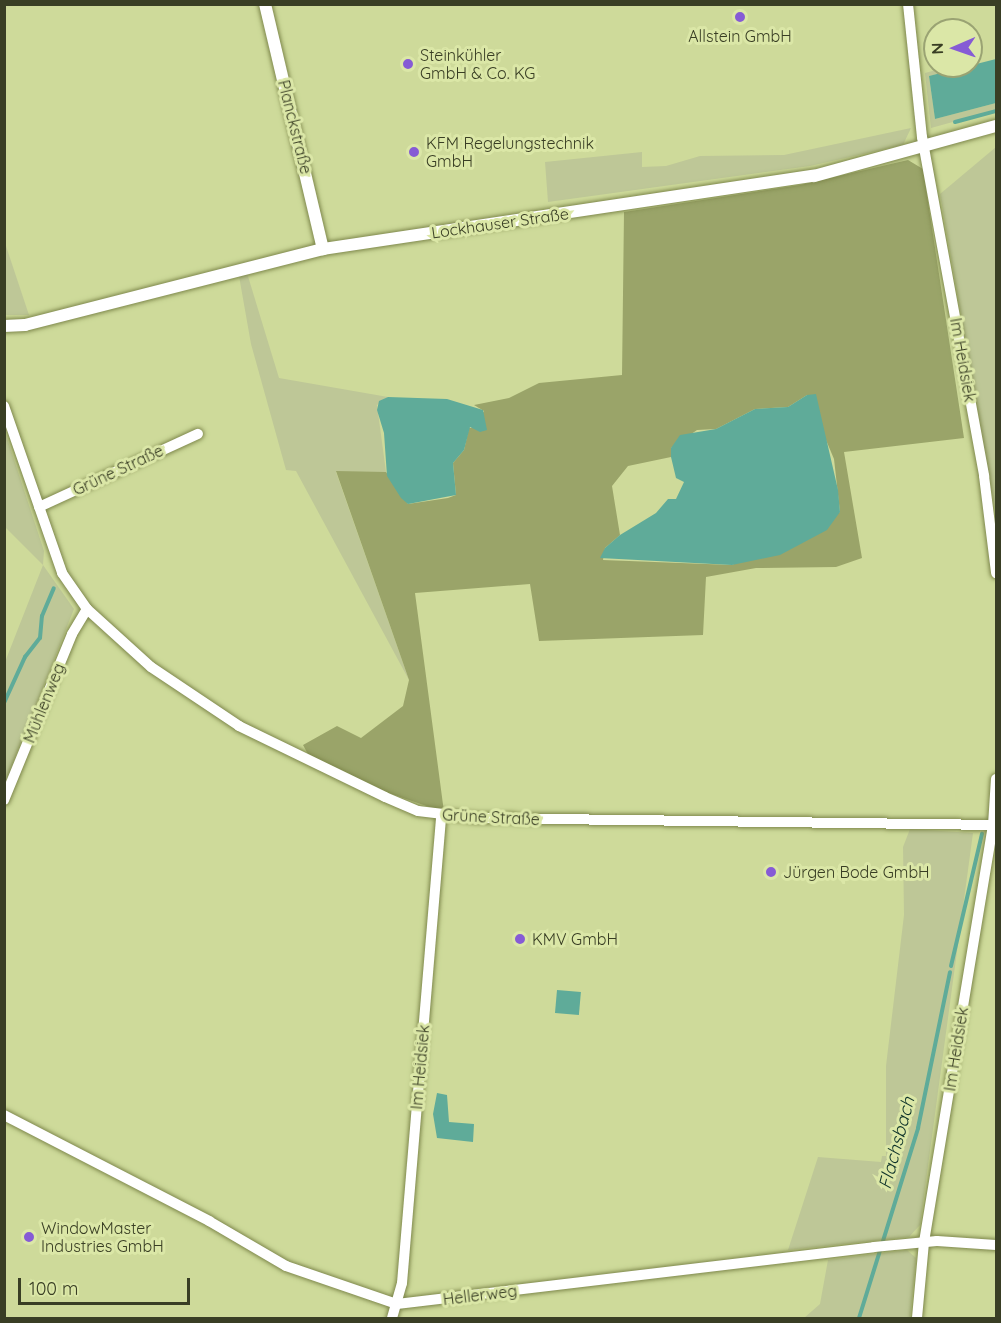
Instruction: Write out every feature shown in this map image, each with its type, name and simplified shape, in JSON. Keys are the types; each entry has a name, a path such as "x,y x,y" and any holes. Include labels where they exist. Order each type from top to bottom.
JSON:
{"street":[{"name":"Planckstraße","path":"265,4 323,249"},
{"name":"Im Heidsiek","path":"908,4 925,147 984,476 996,573"},
{"name":"Lockhauser Straße","path":"4,326 25,325 323,249 780,182 925,147 996,126"},
{"name":"Grüne Straße","path":"4,406 62,573 87,609 151,667 239,726 385,797 441,815 994,825"},
{"name":"Grüne Straße","path":"39,507 198,434"},
{"name":"Mühlenweg","path":"4,800 72,634 87,609"},
{"name":"Im Heidsiek","path":"917,1318 924,1242 994,825 996,779"},
{"name":"Im Heidsiek","path":"392,1318 402,1283 441,815"},
{"name":"Hellerweg","path":"4,1115 209,1221 286,1266 397,1304 924,1242 996,1245"}],"green space":[{"path":"926,78 929,78 935,119 996,103 996,110 931,128"},
{"path":"911,128 903,145 810,166 548,202 545,162 642,152 642,167 666,166 700,156 784,155"},
{"path":"996,147 996,516 940,194"},
{"path":"908,160 923,169 964,438 844,452 862,558 836,567 756,568 706,577 703,635 539,641 530,584 415,593 444,812 377,789 309,756 303,745 337,726 361,738 403,706 409,680 336,471 386,472 408,504 456,495 453,463 464,450 469,428 474,428 484,411 474,405 509,398 539,383 622,375 624,212 800,185","holes":["807,395 834,459 840,512 732,565 603,560 605,548 620,535 612,486 628,466 671,457 671,448 697,430 716,429 755,409 788,407"]},
{"path":"5,243 29,315 5,315"},
{"path":"247,273 279,378 388,397 377,405 386,472 336,472 409,680 296,471 286,470 251,344 239,276"},
{"path":"4,429 44,551 43,565 5,527"},
{"path":"43,565 74,609 5,783 5,662"},
{"path":"910,829 973,833 920,1225 909,1237 788,1250 818,1157 881,1162 882,1156 886,1156 886,1066 904,915 903,847"},
{"path":"907,1250 916,1258 910,1318 804,1318 820,1304 828,1260"}],"water":[{"path":"996,59 996,103 935,119 929,78 983,78 983,62"},
{"path":"816,394 838,490 840,512 827,530 780,555 732,565 600,558 605,548 620,535 656,513 668,499 676,499 684,482 676,478 671,448 680,435 716,429 755,409 788,407 807,395"},
{"path":"388,397 447,399 483,410 487,430 480,432 470,427 464,450 453,463 456,495 408,504 401,498 387,476 384,433 377,410 379,401"},
{"path":"557,990 581,992 579,1015 555,1013"},
{"path":"437,1093 447,1095 449,1122 474,1124 473,1142 437,1138 433,1114"}],"waterway":[{"path":"955,122 996,111"},
{"path":"4,703 25,657 40,638 42,616 54,588"},
{"name":"Flachsbach","path":"951,966 982,834"},
{"name":"Flachsbach","path":"859,1318 918,1128 950,972"}],"place":[{"name":"Allstein GmbH","path":"740,17"},
{"name":"Steinkühler GmbH & Co. KG","path":"408,64"},
{"name":"KFM Regelungstechnik GmbH","path":"414,152"},
{"name":"Jürgen Bode GmbH","path":"771,872"},
{"name":"KMV GmbH","path":"520,939"},
{"name":"WindowMaster Industries GmbH","path":"29,1237"}]}
